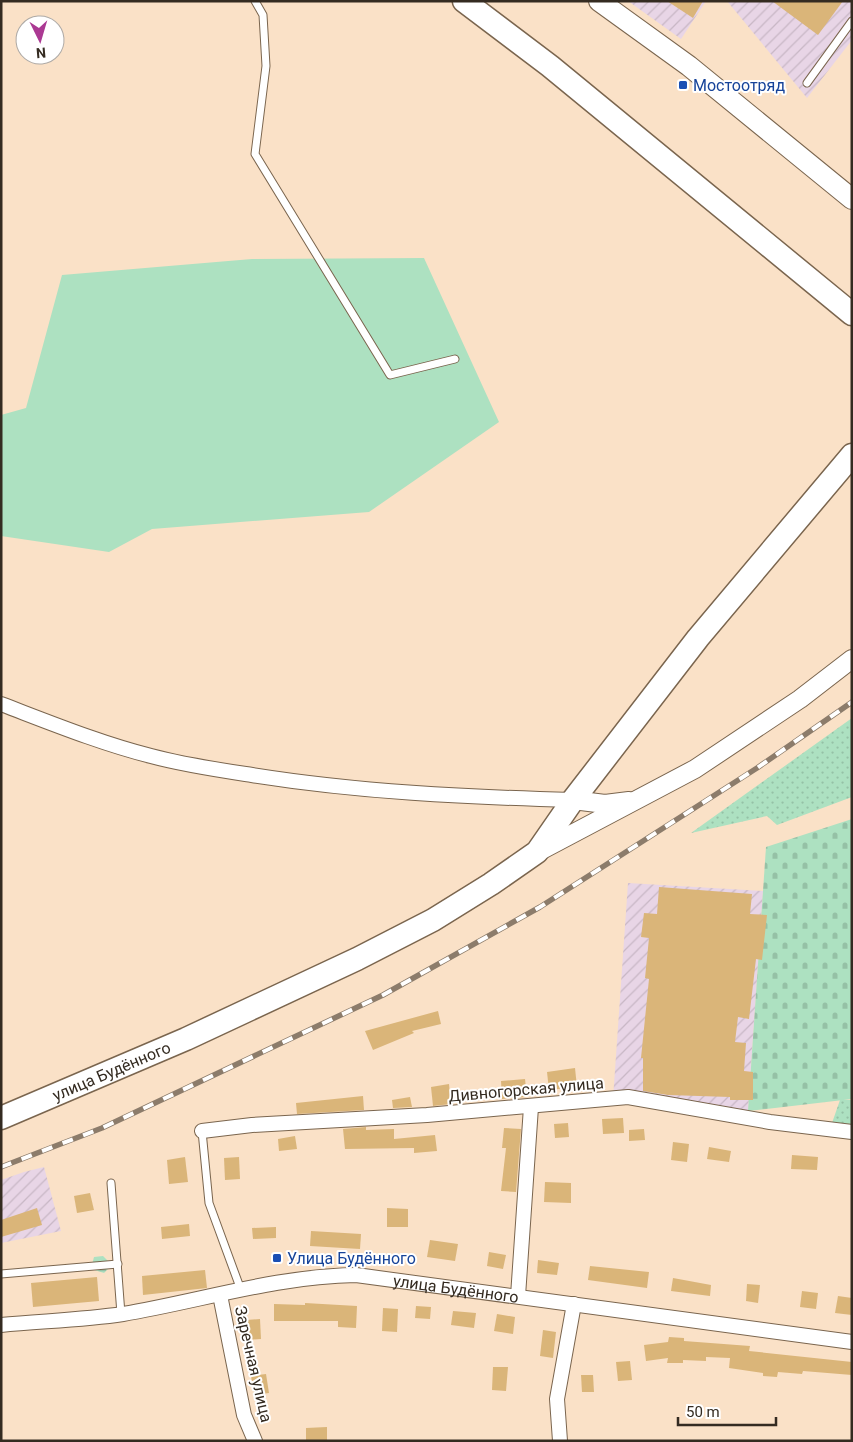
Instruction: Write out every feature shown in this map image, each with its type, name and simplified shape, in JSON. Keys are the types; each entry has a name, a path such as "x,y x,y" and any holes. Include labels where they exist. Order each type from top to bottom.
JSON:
{"main road":[{"path":"464,1 550,66 852,314"},
{"path":"486,1 538,38 852,300"},
{"path":"599,1 689,66 852,199"},
{"path":"538,852 572,800 698,638 852,454"},
{"name":"улица Будённого","path":"1,1118 186,1039 357,959 433,920 538,852"}],"street":[{"path":"538,852 695,769 800,699 852,659"},
{"path":"1,704 89,737 152,756 230,772 376,791 449,796 572,800 605,804 639,800"},
{"name":"Дивногорская улица","path":"202,1131 252,1125 427,1116 628,1097 770,1122 852,1132"},
{"path":"518,1296 530,1107"},
{"name":"улица Будённого","path":"1,1325 121,1314 285,1280 324,1275 356,1275 852,1342"},
{"name":"Заречная улица","path":"220,1295 244,1415 255,1441"},
{"path":"560,1441 557,1399 574,1304"}],"lane":[{"path":"255,1 263,15 266,66 255,154 390,375 455,359"},
{"path":"807,84 852,21"},
{"path":"202,1131 209,1204 241,1290"},
{"path":"111,1183 121,1314"},
{"path":"1,1274 118,1264"}],"shaded area":[{"path":"628,1 706,1 681,39"},
{"path":"727,1 852,1 852,40 807,98"},
{"path":"628,883 763,891 748,1111 613,1099"},
{"path":"44,1167 61,1231 1,1243 1,1180"}],"green space":[{"path":"424,258 499,422 369,512 152,529 109,552 1,536 1,415 26,408 62,275 252,259"},
{"path":"852,718 852,797 777,825 767,816 691,833"},
{"path":"852,819 852,1099 748,1111 766,847"},
{"path":"840,1100 852,1100 852,1126 832,1123"},
{"path":"103,1256 112,1265 104,1273 91,1269 94,1257"}],"building":[{"path":"667,1 703,1 693,18"},
{"path":"772,1 843,1 818,35"},
{"path":"659,887 752,894 750,914 767,915 762,960 756,959 749,1019 738,1017 735,1042 746,1043 744,1071 753,1072 753,1100 730,1100 730,1097 668,1095 643,1091 643,1058 641,1058 649,979 645,978 649,938 641,937 644,913 657,914"},
{"path":"438,1011 441,1024 412,1031 414,1033 373,1050 365,1031"},
{"path":"575,1068 577,1087 549,1090 547,1072"},
{"path":"525,1079 527,1097 502,1099 501,1081"},
{"path":"449,1084 451,1104 433,1106 431,1087"},
{"path":"363,1096 364,1110 297,1114 296,1103"},
{"path":"410,1097 412,1107 393,1108 392,1100"},
{"path":"623,1118 624,1133 603,1134 602,1119"},
{"path":"568,1123 569,1137 555,1138 554,1124"},
{"path":"366,1127 366,1130 394,1129 394,1139 435,1135 437,1151 414,1153 414,1148 345,1149 343,1129"},
{"path":"504,1128 521,1129 516,1192 501,1191 506,1148 502,1148"},
{"path":"644,1129 645,1140 629,1141 629,1130"},
{"path":"295,1136 297,1149 279,1151 278,1139"},
{"path":"673,1142 689,1144 687,1162 671,1160"},
{"path":"709,1147 731,1151 729,1162 707,1159"},
{"path":"792,1155 818,1157 817,1170 791,1169"},
{"path":"185,1157 188,1182 169,1184 167,1160"},
{"path":"239,1157 240,1179 225,1180 224,1158"},
{"path":"545,1182 571,1183 571,1203 544,1202"},
{"path":"90,1193 94,1210 77,1213 74,1196"},
{"path":"37,1208 42,1225 1,1237 1,1220"},
{"path":"387,1208 408,1209 408,1227 387,1227"},
{"path":"189,1224 190,1236 162,1239 161,1227"},
{"path":"276,1227 276,1238 253,1239 252,1228"},
{"path":"311,1231 361,1234 360,1249 310,1246"},
{"path":"430,1240 458,1244 455,1261 427,1257"},
{"path":"489,1252 506,1255 503,1269 487,1266"},
{"path":"538,1260 559,1263 557,1275 537,1273"},
{"path":"590,1266 649,1272 647,1288 588,1280"},
{"path":"205,1270 207,1288 143,1295 142,1276"},
{"path":"97,1277 99,1301 33,1307 31,1283"},
{"path":"673,1278 711,1285 710,1296 671,1291"},
{"path":"747,1284 760,1285 758,1303 746,1301"},
{"path":"802,1291 818,1293 816,1309 800,1307"},
{"path":"838,1296 852,1298 852,1315 835,1313"},
{"path":"305,1303 357,1306 356,1328 338,1327 338,1321 274,1321 274,1304 305,1305"},
{"path":"416,1306 431,1307 430,1319 415,1318"},
{"path":"383,1308 398,1309 397,1332 382,1331"},
{"path":"453,1311 476,1313 474,1328 451,1325"},
{"path":"497,1314 515,1317 513,1334 494,1331"},
{"path":"260,1319 261,1339 247,1340 246,1320"},
{"path":"543,1330 556,1332 553,1358 540,1356"},
{"path":"669,1337 684,1338 684,1341 750,1346 749,1351 852,1362 852,1375 803,1371 802,1374 778,1372 777,1377 763,1376 763,1373 729,1368 730,1358 706,1357 706,1361 683,1360 683,1363 667,1363 668,1358 646,1361 644,1345 668,1342"},
{"path":"630,1361 632,1380 618,1381 616,1362"},
{"path":"493,1367 508,1367 506,1391 492,1390"},
{"path":"266,1374 269,1393 254,1395 251,1376"},
{"path":"581,1375 593,1375 594,1392 582,1392"},
{"path":"327,1427 327,1441 306,1441 306,1428"}],"railway":[{"path":"1,1167 102,1128 383,995 540,907 757,768 852,702"}],"place":[{"name":"Мостоотряд","path":"683,85"},
{"name":"Улица Будённого","path":"277,1258"}]}
